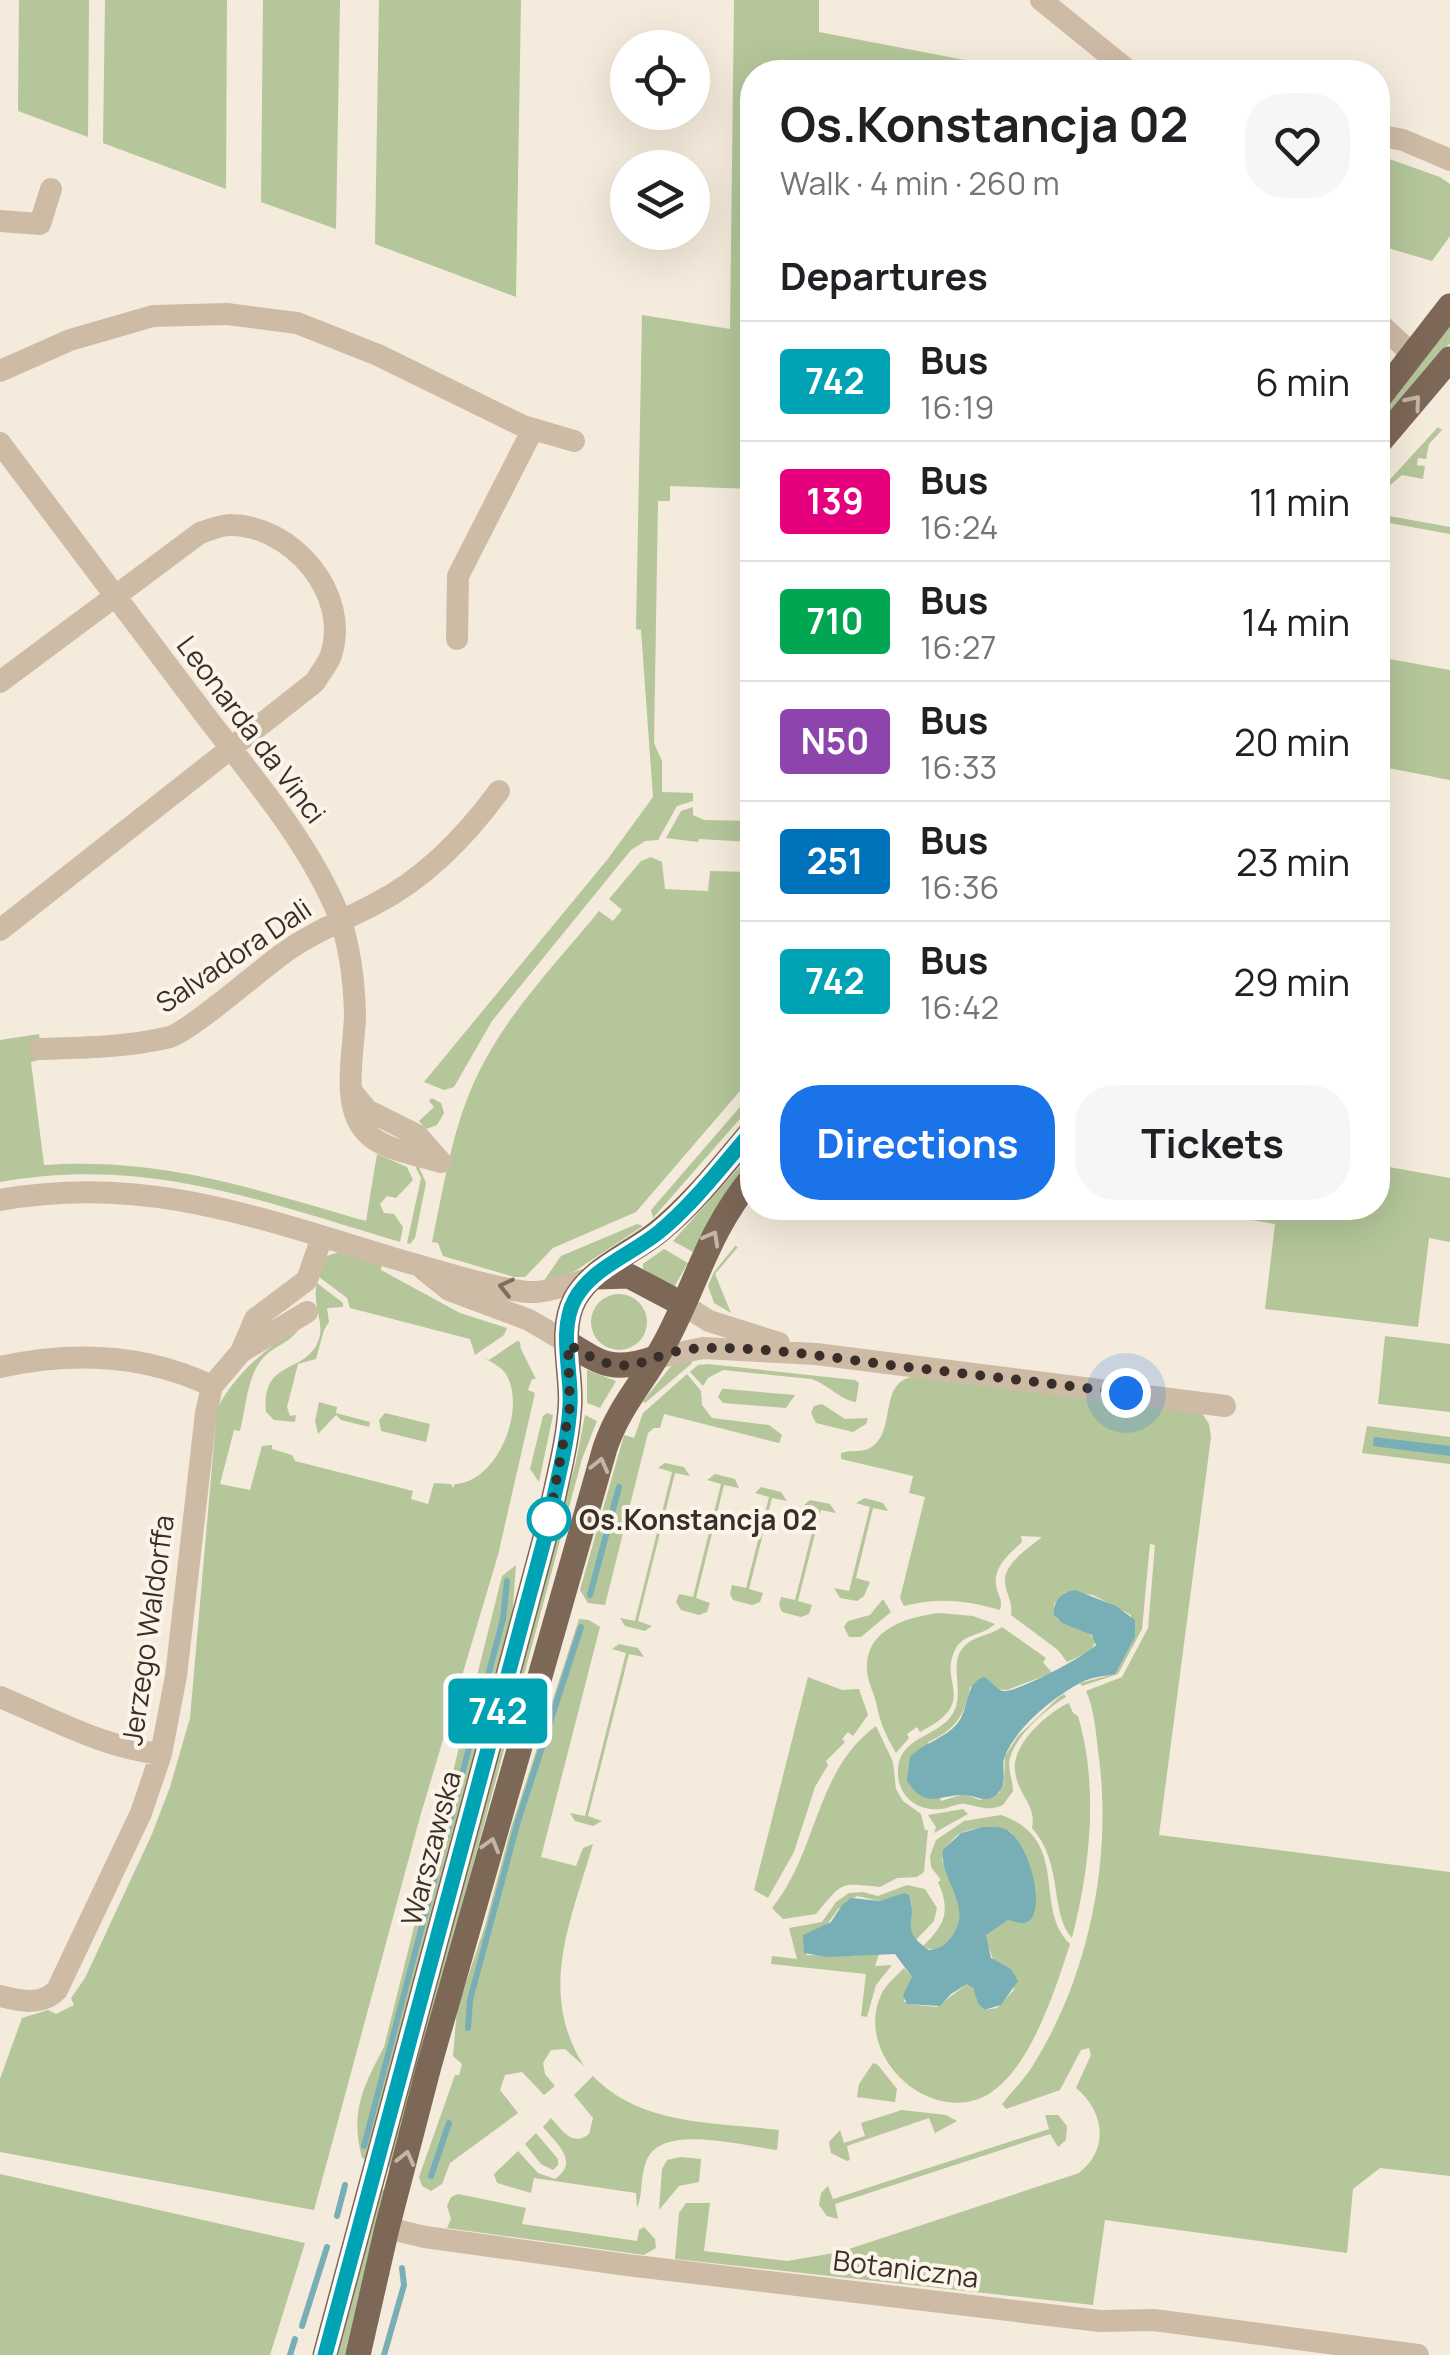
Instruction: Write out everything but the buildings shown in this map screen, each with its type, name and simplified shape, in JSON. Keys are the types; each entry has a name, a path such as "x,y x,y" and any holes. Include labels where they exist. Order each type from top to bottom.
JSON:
{"main road":[{"path":"1390,385 1450,306"},
{"path":"1390,430 1450,359"},
{"path":"740,1145 658,1233 596,1277 574,1300 568,1344 597,1362 615,1367 628,1368 655,1358 714,1236 740,1196"},
{"path":"596,1277 630,1276 682,1304"},
{"name":"Warszawska","path":"325,2355 548,1526 570,1406 568,1344"},
{"name":"Warszawska","path":"358,2355 387,2228 470,1918 605,1448 622,1405 655,1358"}],"street":[{"path":"1041,0 1115,60"},
{"path":"1390,137 1450,141"},
{"path":"1403,140 1450,160"},
{"path":"0,221 40,224 51,189"},
{"path":"0,371 70,340 153,316 227,314 297,323 378,355 532,429 574,441"},
{"path":"1390,333 1414,356"},
{"path":"457,639 458,576 532,429"},
{"name":"Leonarda da Vinci","path":"0,443 306,853 340,920 353,975 352,1090"},
{"path":"0,682 200,533 228,525 255,529 287,542 312,568 328,594 336,620 331,656 315,682 0,930"},
{"name":"Salvadora Dali","path":"40,1049 174,1036 284,952 412,882 475,824 499,792"},
{"path":"0,1200 78,1191 142,1193 208,1204 418,1265 535,1292 596,1277"},
{"path":"0,1367 54,1358 101,1357 183,1372 212,1386 241,1352 256,1319 307,1280 322,1236"},
{"path":"418,1265 449,1290 530,1320 568,1344"},
{"path":"682,1304 710,1321 816,1354"},
{"path":"241,1352 307,1312"},
{"path":"655,1358 702,1348 816,1354 1225,1406"},
{"name":"Jerzego Waldorffa","path":"11,1998 50,1997 57,1990 140,1813 161,1754 176,1676 212,1386"},
{"path":"0,1697 105,1742 161,1754"},
{"name":"Botaniczna","path":"387,2228 425,2237 627,2264 1100,2320 1154,2320 1418,2355"}],"green space":[{"path":"19,0 89,0 88,137 18,111"},
{"path":"105,0 227,0 226,189 103,143"},
{"path":"263,0 340,0 336,229 261,202"},
{"path":"379,0 521,0 516,297 375,244"},
{"path":"734,0 819,0 819,32 965,60 740,60 740,489 670,486 670,501 658,501 654,743 662,761 662,792 693,793 693,801 677,806 658,840 645,841 631,850 492,1021 454,1087 444,1090 424,1082 607,860 653,797 641,630 636,629 642,315 730,329"},
{"path":"1390,159 1450,184 1450,236 1432,261 1390,249"},
{"path":"1450,323 1450,343 1390,414 1390,403"},
{"path":"1438,427 1442,430 1429,444 1426,459 1418,458 1417,465 1425,466 1423,479 1402,475 1390,485 1390,479"},
{"path":"1390,516 1450,527 1450,534 1390,523"},
{"path":"1390,659 1450,670 1450,780 1390,768"},
{"path":"693,807 693,815 704,820 740,821 740,841 666,838 681,811"},
{"path":"651,857 662,862 665,889 708,891 710,871 740,872 740,1091 636,1212 553,1248 525,1277 443,1256 438,1243 432,1242 461,1117 476,1078 516,1011 599,911 613,921 622,910 609,899 641,861"},
{"path":"39,1034 43,1059 31,1062 44,1165 87,1164 168,1171 246,1187 366,1221 377,1154 407,1167 413,1180 396,1198 387,1196 380,1204 384,1213 394,1214 403,1227 400,1242 252,1198 155,1179 54,1175 0,1182 0,1040"},
{"path":"432,1098 441,1103 444,1113 437,1125 426,1129 419,1121 434,1107 429,1101"},
{"path":"740,1107 740,1119 653,1218 651,1210"},
{"path":"418,1165 426,1183 415,1238 410,1244 407,1243 421,1178"},
{"path":"740,1166 740,1177 693,1252 673,1241"},
{"path":"1390,1167 1450,1178 1450,1242 1429,1238 1418,1327 1265,1309 1275,1224 1252,1220 1390,1220"},
{"path":"637,1224 643,1226 575,1271 541,1285 561,1256"},
{"path":"738,1247 715,1274 731,1313 714,1303 708,1286 714,1272"},
{"path":"664,1249 688,1263 674,1287 643,1269 643,1264"},
{"path":"339,1252 382,1264 381,1270 460,1313 507,1328 504,1335 475,1355 470,1339 350,1308 347,1298 319,1277 327,1256"},
{"path":"317,1283 343,1307 327,1308 329,1322 316,1359 298,1364 287,1407 290,1416 296,1415 295,1422 274,1420 266,1412 270,1384 283,1370 309,1355 319,1338"},
{"path":"619,1294 639,1302 647,1322 639,1342 619,1350 599,1342 591,1322 599,1302"},
{"path":"300,1326 293,1336 265,1356 254,1372 240,1431 234,1430 220,1484 250,1490 262,1446 272,1445 272,1449 292,1455 295,1461 413,1491 411,1499 428,1504 434,1483 451,1484 453,1488 470,1480 484,1471 504,1442 513,1407 512,1391 505,1373 483,1357 489,1360 520,1342 536,1379 532,1379 528,1390 535,1393 498,1555 420,1817 314,2210 0,2152 0,2079 22,2018 48,2010 56,2014 74,2005 71,1998 85,1978 170,1787 190,1718 217,1409 253,1362"},
{"path":"1385,1336 1450,1344 1450,1412 1378,1404"},
{"path":"695,1356 691,1364 643,1401 672,1365"},
{"path":"698,1365 855,1380 859,1383 856,1402 811,1379 723,1370 708,1378 703,1386 690,1372"},
{"path":"587,1370 616,1381 600,1408 587,1403"},
{"path":"687,1374 701,1391 702,1405 712,1418 769,1425 782,1435 779,1443 664,1414 660,1428 648,1433 605,1605 588,1603 580,1590 624,1435 634,1438 643,1413"},
{"path":"912,1377 1202,1413 1211,1437 1159,1835 1450,1872 1450,2176 1380,2168 1353,2189 1347,2253 1105,2220 1093,2305 675,2259 679,2213 686,2203 710,2203 704,2251 787,2261 840,2252 1079,2173 1096,2153 1099,2142 1100,2130 1093,2108 1076,2088 1091,2055 1089,2048 1081,2050 1060,2090 1006,2109 1002,2104 1031,2068 1054,2028 1082,1954 1099,1876 1102,1836 1099,1758 1086,1691 1122,1677 1148,1628 1155,1545 1150,1544 1142,1629 1118,1674 1082,1686 1080,1683 1111,1675 1132,1643 1131,1615 1093,1595 1066,1592 1054,1604 1057,1619 1096,1640 1091,1651 1067,1662 1058,1650 1011,1615 1005,1582 1008,1569 1042,1537 1021,1536 1022,1542 1000,1566 996,1585 1000,1610 952,1601 904,1606 900,1598 925,1497 909,1493 913,1476 841,1459 841,1453 873,1446 884,1429 895,1388"},
{"path":"722,1389 795,1395 786,1408 723,1403 718,1397"},
{"path":"319,1402 337,1407 336,1413 370,1422 369,1427 336,1415 318,1434 315,1421"},
{"path":"822,1404 845,1419 868,1418 866,1424 853,1432 816,1423 811,1413 814,1406"},
{"path":"385,1413 430,1424 426,1442 381,1431 379,1420"},
{"path":"547,1413 553,1415 539,1482 530,1469"},
{"path":"585,1415 597,1421 582,1459 392,2167 387,2166 576,1461"},
{"path":"1367,1426 1450,1437 1450,1464 1362,1453"},
{"path":"665,1463 684,1467 690,1476 675,1473 638,1621 652,1626 645,1631 625,1626 620,1618 635,1621 672,1472 658,1468"},
{"path":"715,1474 735,1479 739,1488 724,1485 696,1598 710,1603 707,1612 699,1615 681,1610 676,1602 679,1594 693,1597 721,1484 707,1480"},
{"path":"761,1487 781,1492 787,1501 772,1498 749,1589 763,1593 760,1602 752,1605 733,1600 730,1594 732,1585 746,1588 769,1497 755,1493"},
{"path":"865,1498 883,1503 888,1511 873,1508 856,1578 870,1582 857,1601 840,1598 834,1588 849,1591 870,1507 856,1503"},
{"path":"810,1500 830,1504 836,1513 821,1510 798,1601 812,1605 809,1614 801,1617 782,1612 779,1605 781,1597 795,1600 818,1509 804,1505"},
{"path":"516,1565 512,1620 367,2160 362,2158 357,2127 361,2100 384,2047 502,1576"},
{"path":"883,1599 891,1612 861,1637 849,1637 844,1627 848,1621 870,1615"},
{"path":"939,1613 973,1616 995,1624 959,1644 951,1662 954,1692 948,1711 920,1732 917,1727 907,1734 909,1738 896,1753 879,1716 868,1675 868,1657 872,1645 890,1628"},
{"path":"579,1619 600,1627 541,1857 576,1866 583,1848 593,1844 568,1929 560,1984 562,2011 584,2066 565,2049 551,2050 543,2063 545,2074 555,2086 544,2095 522,2072 505,2075 500,2090 518,2113 450,2163 442,2184 431,2191 422,2186 419,2177 462,2064 453,2056 457,2009"},
{"path":"1002,1627 1046,1658 1043,1662 1052,1673 1007,1690 970,1687 957,1721 928,1742 941,1801 964,1794 980,1800 999,1793 1004,1784 1005,1756 1018,1736 1059,1697 1066,1697 1033,1723 1019,1740 1009,1766 1013,1791 1003,1805 924,1808 909,1800 900,1786 901,1757 914,1742 950,1718 958,1694 957,1662 962,1649 970,1641"},
{"path":"619,1644 638,1648 644,1657 629,1654 588,1816 602,1821 593,1826 575,1821 570,1813 585,1816 626,1653 612,1649"},
{"path":"808,1677 842,1690 859,1689 868,1715 853,1736 848,1732 842,1739 845,1742 826,1761 828,1765 815,1787 794,1852 768,1898 754,1890"},
{"path":"1069,1703 1078,1716 1085,1743 1090,1799 1087,1856 1072,1938 1061,1915 1049,1857 1032,1828 1032,1813 1015,1771 1015,1761 1025,1740 1051,1714"},
{"path":"876,1726 893,1762 896,1789 903,1801 921,1814 928,1830 924,1872 917,1877 897,1878 880,1887 843,1887 816,1914 783,1919 772,1908 799,1862 828,1788 856,1744"},
{"path":"963,1809 968,1814 934,1833 936,1827 928,1815"},
{"path":"1001,1815 1023,1826 1036,1840 1044,1857 1053,1912 1070,1944 1042,2022 1010,2075 997,2088 974,2100 950,2102 926,2096 905,2082 888,2063 878,2041 875,2016 883,1991 904,1968 912,1977 904,2001 909,2004 937,2007 967,1984 984,2010 997,2008 1014,1990 1011,1969 993,1960 986,1938 987,1932 1008,1920 1027,1922 1022,1847 1011,1832 969,1830 953,1839 942,1860 959,1903 958,1925 943,1946 935,1950 923,1946 941,1924 945,1909 938,1882 941,1880 931,1867 936,1840 964,1821"},
{"path":"907,1885 925,1889 937,1908 934,1921 916,1940 908,1927 912,1904 909,1895 880,1901 857,1896 838,1909 806,1955 880,1952 875,1966 892,1965 876,1985 867,2017 861,2016 866,1974 771,1964 772,1956 797,1959 789,1928 822,1922 836,1902 849,1893 878,1896"},
{"path":"873,2063 897,2089 895,2102 857,2097 859,2084"},
{"path":"593,2076 612,2092 656,2113 705,2123 779,2130 777,2150 724,2141 667,2143 654,2150 646,2162 637,2208 636,2193 534,2178 531,2193 497,2183 494,2174 518,2151 538,2173 555,2179 562,2173 566,2166 564,2153 543,2127 551,2118 573,2138 589,2134 593,2118 574,2095"},
{"path":"902,2110 946,2115 957,2121 935,2133 929,2118 847,2146 847,2161 831,2153 829,2142 840,2130 844,2143 865,2136 861,2123"},
{"path":"1045,2115 1058,2115 1067,2126 1066,2140 1058,2147 1050,2134 835,2204 838,2219 827,2216 819,2205 821,2193 828,2186 833,2199 1049,2129"},
{"path":"536,2133 558,2159 553,2170 541,2164 525,2144"},
{"path":"701,2159 699,2182 679,2186 659,2210 662,2169 667,2160"},
{"path":"0,2174 305,2243 270,2355 0,2355"},
{"path":"380,2188 385,2190 346,2355 335,2355"},
{"path":"458,2194 526,2208 522,2224 637,2241 639,2230 644,2227 655,2239 656,2248 644,2255 447,2228 451,2219 447,2206 451,2197"}],"water":[{"path":"1374,1437 1450,1446 1450,1456 1373,1446"},
{"path":"1075,1590 1116,1606 1135,1620 1135,1637 1115,1674 1073,1687 1028,1723 1005,1756 1003,1785 993,1797 962,1795 932,1799 920,1795 907,1781 910,1757 957,1724 978,1680 984,1677 1003,1691 1011,1690 1080,1657 1096,1645 1092,1635 1062,1623 1054,1615 1059,1598"},
{"path":"983,1827 1001,1828 1014,1836 1027,1858 1035,1885 1031,1919 1023,1923 1008,1920 986,1935 991,1958 1011,1969 1018,1981 1001,2005 984,2010 967,1984 940,2006 907,2004 903,1995 912,1977 895,1954 827,1957 804,1953 803,1935 831,1922 851,1898 880,1901 904,1893 909,1895 914,1936 929,1950 942,1946 957,1928 959,1917 943,1850 961,1833"}],"waterway":[{"path":"590,1595 619,1487"},
{"path":"364,2146 503,1619 507,1581"},
{"path":"468,2028 470,2000 518,1821 581,1627"},
{"path":"431,2176 449,2123"},
{"path":"337,2216 345,2185"},
{"path":"302,2326 327,2247"},
{"path":"384,2355 404,2285 402,2268"},
{"path":"290,2355 295,2339"}],"bus line":[{"name":"742","path":"325,2355 548,1526 570,1406 568,1344 574,1300 606,1268 658,1233 740,1145"}],"place":[{"name":"Os.Konstancja 02","path":"549,1519"}],"route":[{"path":"549,1519 548,1526 570,1406 568,1344 597,1362 615,1367 628,1368 702,1348 816,1354 1126,1393"}]}
